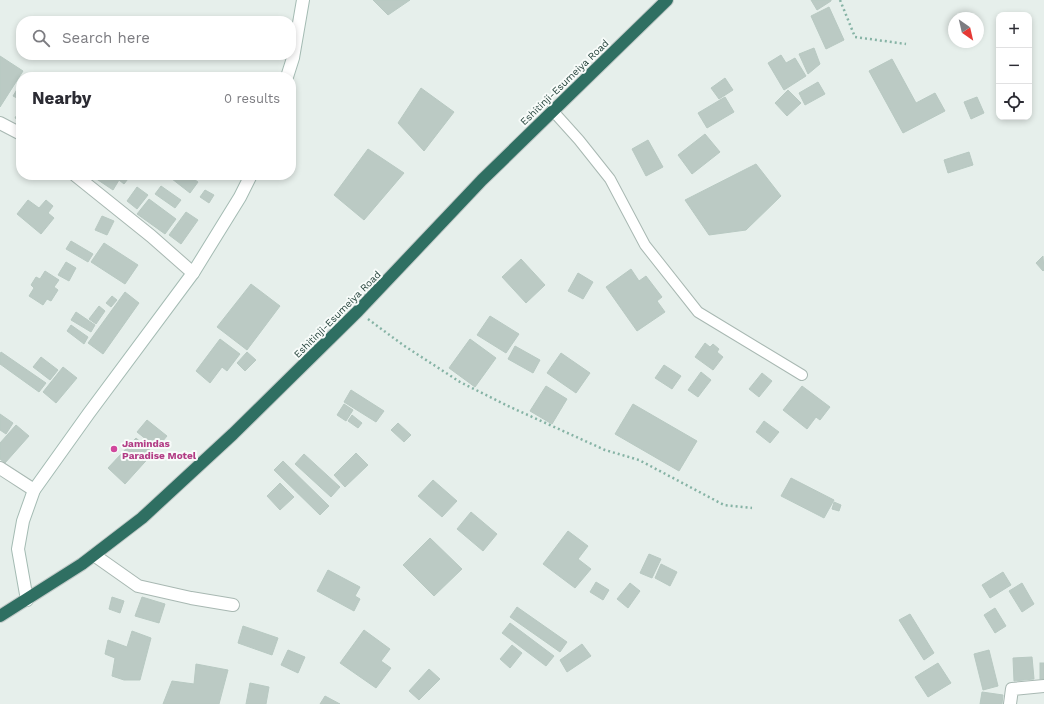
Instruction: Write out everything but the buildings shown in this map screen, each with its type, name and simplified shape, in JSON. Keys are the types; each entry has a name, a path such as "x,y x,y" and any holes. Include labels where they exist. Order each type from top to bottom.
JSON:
{"highway":[{"name":"Eshitinji-Esumeiya Road","path":"0,616 82,564 142,518 233,434 358,311 482,180 552,110 667,0"}],"street":[{"path":"296,41 303,0"},
{"path":"289,72 292,60"},
{"path":"0,123 16,131"},
{"path":"81,180 152,236 193,273"},
{"path":"27,600 18,549 24,521 34,490 193,273 240,197 248,180"},
{"path":"0,468 34,490"},
{"path":"94,555 138,586 190,598 233,605"},
{"path":"1010,704 1012,689 1044,686"}],"lane":[{"path":"552,110 579,140 610,179 645,245 698,312 802,375"}],"path":[{"path":"840,0 855,37 906,44"},
{"path":"358,311 403,345 460,382 508,406 605,450 639,460 724,505 752,508"}],"place":[{"name":"Jamindas Paradise Motel","path":"114,449"}]}
